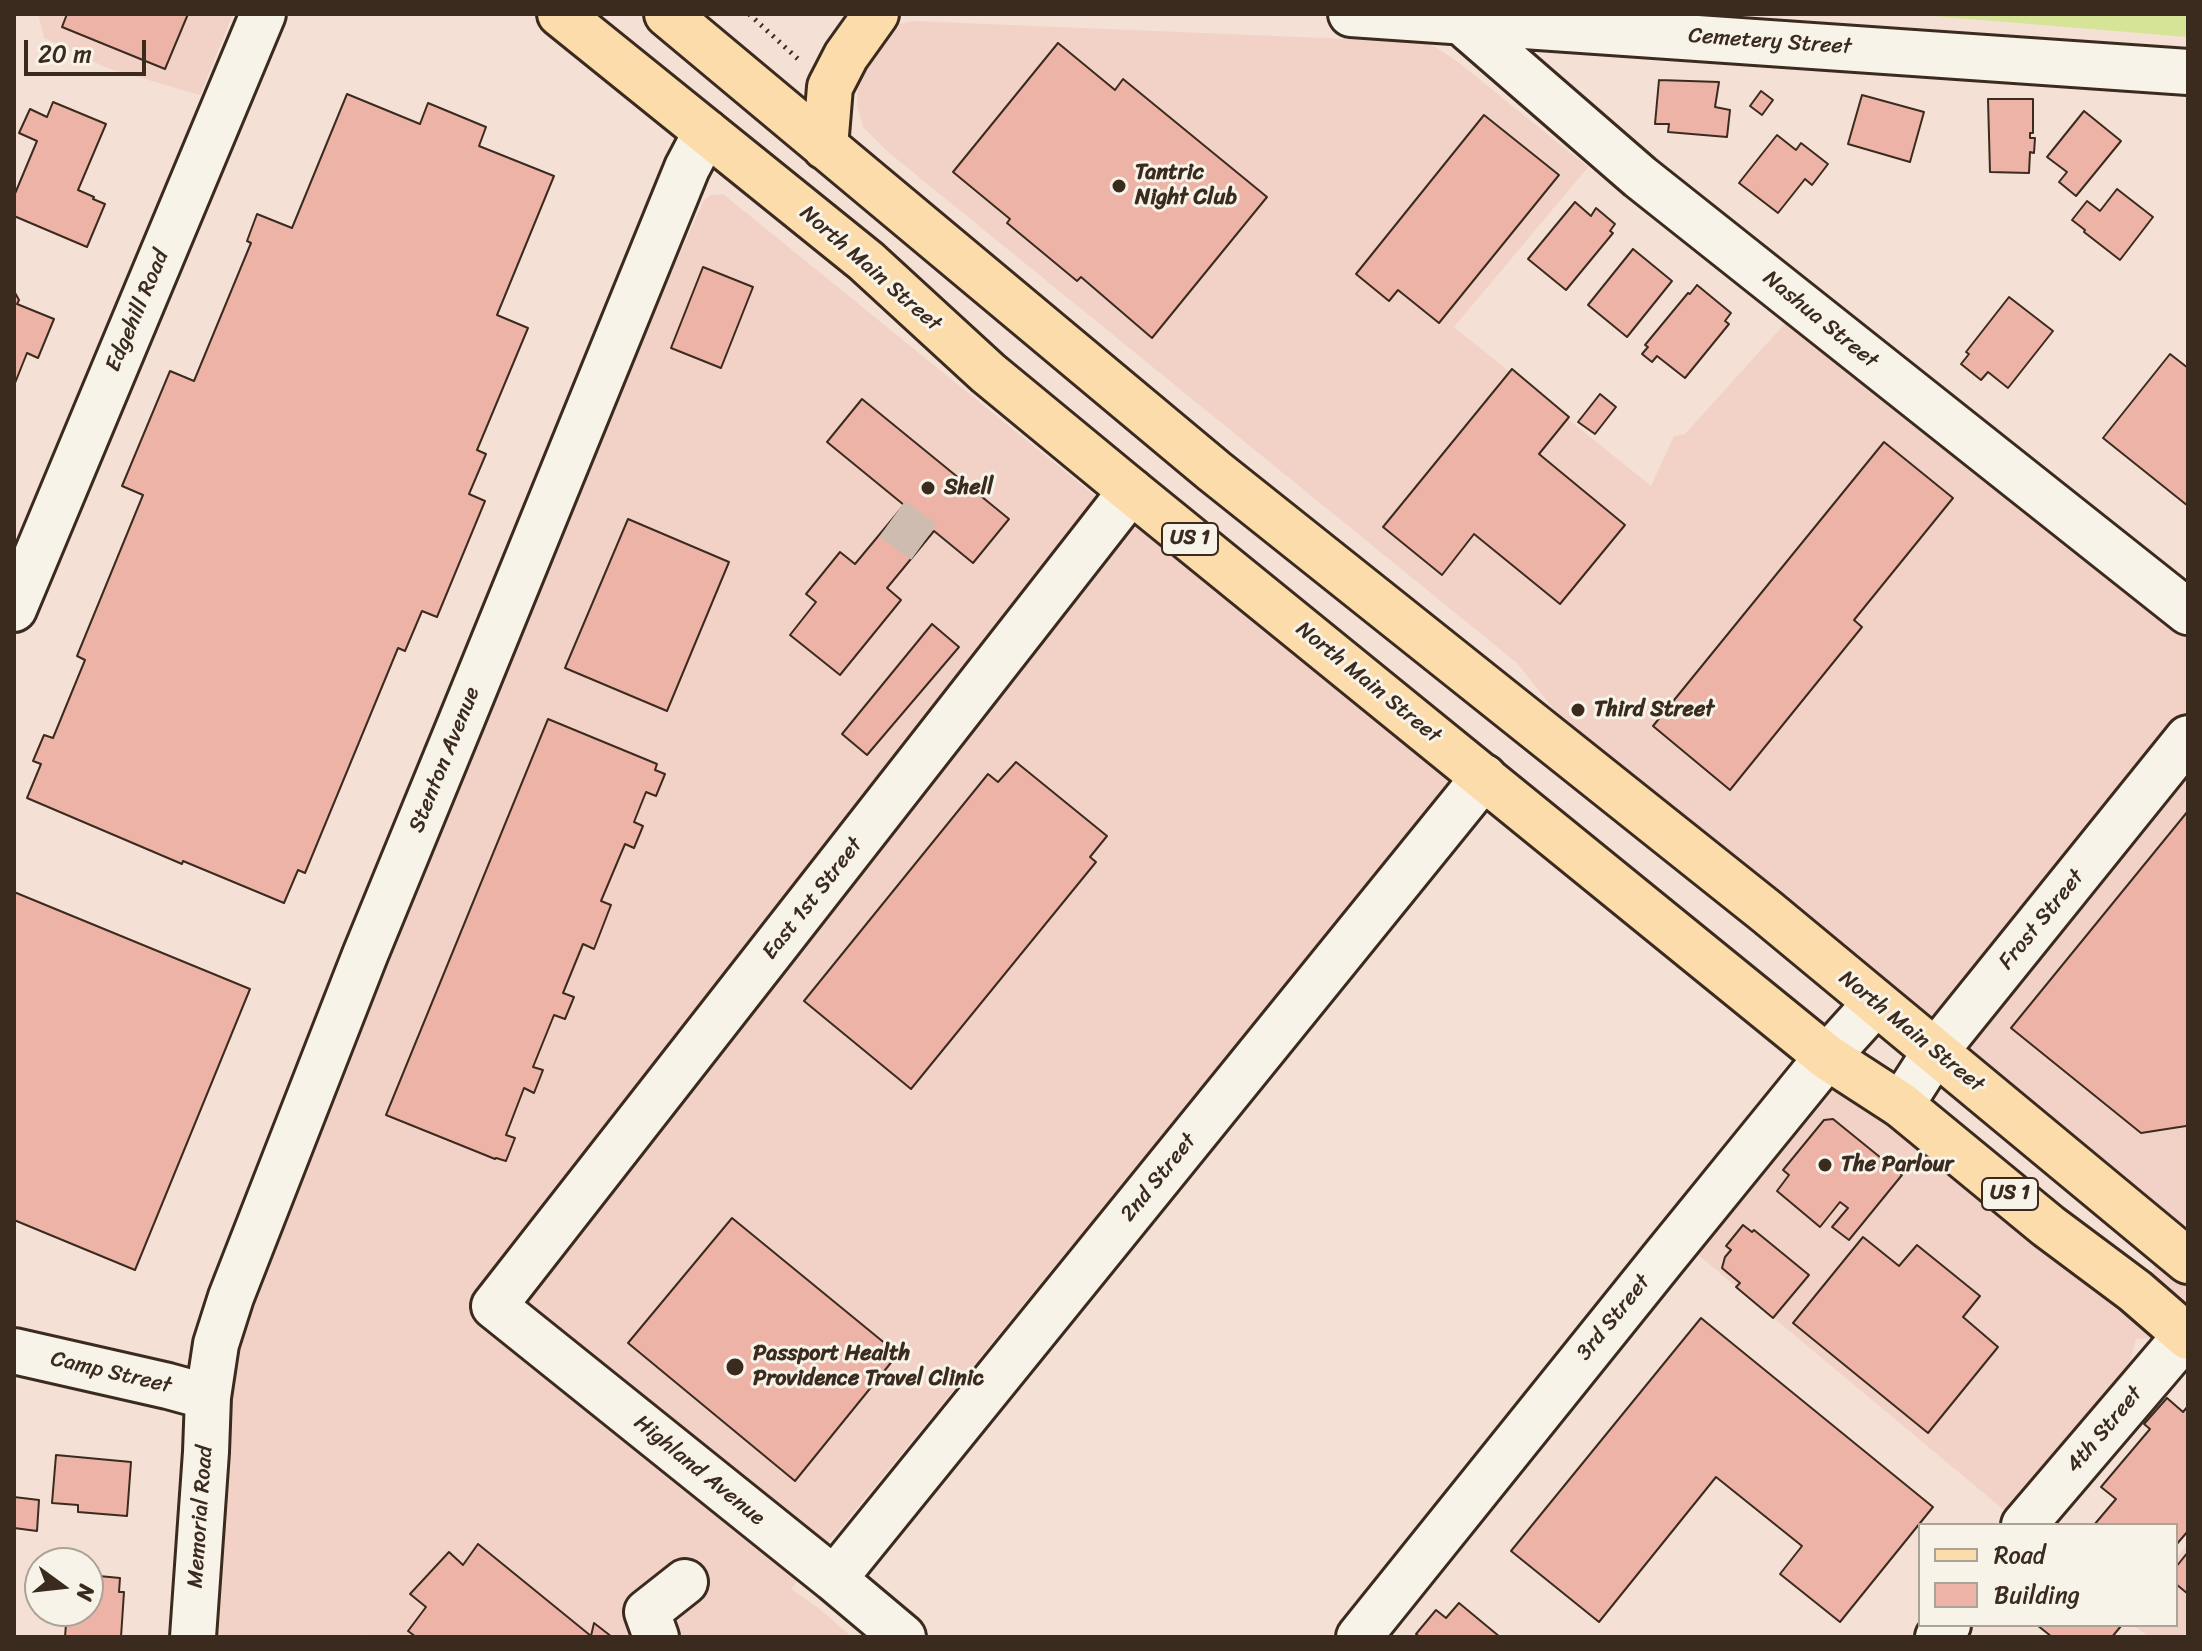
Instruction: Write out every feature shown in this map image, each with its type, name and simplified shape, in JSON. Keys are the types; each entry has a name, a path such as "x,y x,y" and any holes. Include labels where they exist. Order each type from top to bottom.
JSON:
{"main road":[{"name":"North Main Street","path":"560,14 866,261 988,373 1131,491 1827,1057 1901,1105 2187,1336"},
{"name":"North Main Street","path":"667,14 1214,471 1767,912 2188,1261"},
{"path":"825,147 830,87 846,56 876,14"},
{"path":"988,373 1037,324"}],"street":[{"name":"Edgehill Road","path":"14,609 263,14"},
{"name":"Cemetery Street","path":"1351,14 2188,72"},
{"name":"Nashua Street","path":"1459,20 1640,177 2188,612"},
{"name":"Stenton Avenue","path":"208,1397 216,1344 231,1297 359,970 687,168 706,132"},
{"name":"East 1st Street","path":"494,1306 1131,491"},
{"name":"Frost Street","path":"1901,1105 1935,1052 2188,738"},
{"name":"2nd Street","path":"834,1579 1484,777"},
{"name":"3rd Street","path":"1359,1637 1827,1057 1875,1004"},
{"name":"Highland Avenue","path":"494,1306 903,1637"},
{"name":"4th Street","path":"2026,1523 2187,1336"},
{"name":"Camp Street","path":"14,1351 208,1397"},
{"name":"Memorial Road","path":"193,1637 208,1397"},
{"path":"656,1637 647,1612 685,1582"}],"path":[{"path":"749,14 799,60"}],"shaded area":[{"path":"38,14 233,14 200,95 107,68 44,38"},
{"path":"913,21 1421,42 1434,46 1588,167 1454,327 1651,486 1674,436 1685,434 1799,308 2188,620 2188,1343 2161,1338 2136,1339 2113,1425 2024,1523 2020,1523 1679,1239 1823,1068 2145,1302 2163,1234 1638,815 1517,663 888,152 863,127 857,106 858,86 865,68 900,24"},
{"path":"723,194 1089,491 1441,765 1449,783 791,1589 852,1637 369,1637 367,1634 365,1637 209,1637 231,1379 252,1203 704,200 711,195"},
{"path":"2188,1544 2188,1637 2149,1637 2136,1627 2178,1627 2178,1556"}],"green space":[{"path":"1909,14 2188,14 2188,37"}],"building":[{"path":"67,14 188,14 165,69 62,27"},
{"path":"1058,43 1115,90 1123,79 1267,197 1152,338 1081,277 1077,281 1007,223 1010,219 953,172"},
{"path":"1659,80 1719,82 1715,107 1730,110 1727,137 1668,132 1669,124 1655,124"},
{"path":"1761,91 1773,100 1762,115 1750,106"},
{"path":"347,94 420,124 428,103 486,127 479,146 554,176 497,315 528,328 477,450 486,454 469,494 485,501 437,617 422,611 405,651 398,648 305,873 298,870 284,903 183,861 182,864 27,798 41,764 33,761 44,735 53,738 85,660 77,656 143,495 122,486 170,371 194,381 251,243 247,241 257,214 292,228"},
{"path":"1862,95 1924,112 1910,162 1848,144"},
{"path":"1988,99 2033,99 2033,133 2030,133 2030,138 2035,138 2034,153 2030,152 2029,173 1990,172"},
{"path":"53,102 106,124 78,190 105,204 87,247 14,216 14,196 37,141 19,133 30,109 47,117"},
{"path":"2084,111 2121,141 2076,196 2059,182 2067,172 2047,157"},
{"path":"1484,115 1559,175 1439,323 1398,290 1389,301 1356,274"},
{"path":"1777,135 1796,150 1801,143 1828,164 1812,185 1805,179 1778,213 1739,183"},
{"path":"2117,189 2153,217 2120,260 2072,220 2087,201 2100,211"},
{"path":"1575,202 1591,216 1596,208 1615,224 1610,231 1613,233 1566,290 1528,259"},
{"path":"1633,249 1672,281 1627,337 1588,305"},
{"path":"703,267 753,287 721,368 671,348"},
{"path":"1697,285 1731,313 1725,321 1729,324 1685,378 1657,356 1652,362 1642,354 1648,347 1645,345"},
{"path":"14,291 19,300 17,304 54,319 38,358 27,353 15,383"},
{"path":"2009,297 2053,331 2008,388 1988,372 1981,380 1961,364 1969,354 1966,352"},
{"path":"2170,354 2188,368 2188,506 2103,438"},
{"path":"1512,369 1569,417 1539,454 1625,525 1560,604 1474,534 1442,575 1383,527"},
{"path":"1600,394 1616,407 1595,434 1578,422"},
{"path":"862,399 1009,519 973,563 934,531 887,588 901,600 840,675 790,635 816,602 806,594 840,552 855,564 904,505 827,442"},
{"path":"1884,442 1953,498 1854,620 1862,627 1730,790 1653,726"},
{"path":"628,519 729,562 667,711 565,668"},
{"path":"932,624 959,647 867,755 842,734"},
{"path":"548,719 657,764 655,770 665,774 656,796 646,792 634,822 643,826 634,848 625,844 601,901 611,905 594,949 583,944 563,993 574,997 565,1019 554,1015 533,1067 543,1070 534,1093 524,1088 506,1135 515,1138 506,1161 386,1115"},
{"path":"1016,762 1107,836 1090,857 1096,862 911,1089 804,1001 988,774 998,782"},
{"path":"2188,811 2188,1123 2186,1126 2141,1133 2011,1028"},
{"path":"14,892 250,989 135,1270 14,1220"},
{"path":"1833,1119 1902,1175 1849,1240 1832,1227 1848,1208 1840,1202 1820,1227 1777,1191 1789,1175 1783,1170 1824,1120"},
{"path":"732,1218 898,1354 795,1481 628,1343"},
{"path":"1743,1225 1752,1232 1754,1230 1809,1275 1773,1318 1736,1287 1740,1283 1722,1268 1731,1250 1726,1246"},
{"path":"1863,1237 1899,1266 1917,1245 1980,1296 1963,1317 1998,1347 1928,1433 1793,1323"},
{"path":"1701,1318 1933,1507 1840,1622 1780,1574 1802,1546 1716,1477 1599,1622 1511,1551"},
{"path":"2167,1398 2183,1412 2188,1406 2188,1531 2178,1543 2178,1523 2096,1523 2116,1499 2101,1487 2150,1429 2144,1424"},
{"path":"56,1455 131,1462 127,1516 78,1512 78,1505 52,1503"},
{"path":"14,1497 39,1500 37,1531 14,1528"},
{"path":"478,1544 591,1636 594,1623 612,1637 416,1637 408,1631 426,1607 410,1594 449,1552 463,1565"},
{"path":"2188,1552 2188,1594 2178,1586 2178,1564"},
{"path":"104,1576 120,1578 119,1592 124,1592 121,1637 65,1637 66,1627 104,1627"},
{"path":"1459,1603 1500,1637 1420,1637 1416,1634 1436,1610 1446,1618"},
{"path":"2040,1627 2120,1627 2112,1637 2052,1637"}],"tunnel":[{"path":"892,519 924,542"}],"place":[{"name":"Tantric Night Club","path":"1119,186"},
{"name":"Shell","path":"928,488"},
{"name":"Third Street","path":"1578,710"},
{"name":"The Parlour","path":"1825,1165"},
{"name":"Passport Health Providence Travel Clinic","path":"735,1367"}]}
